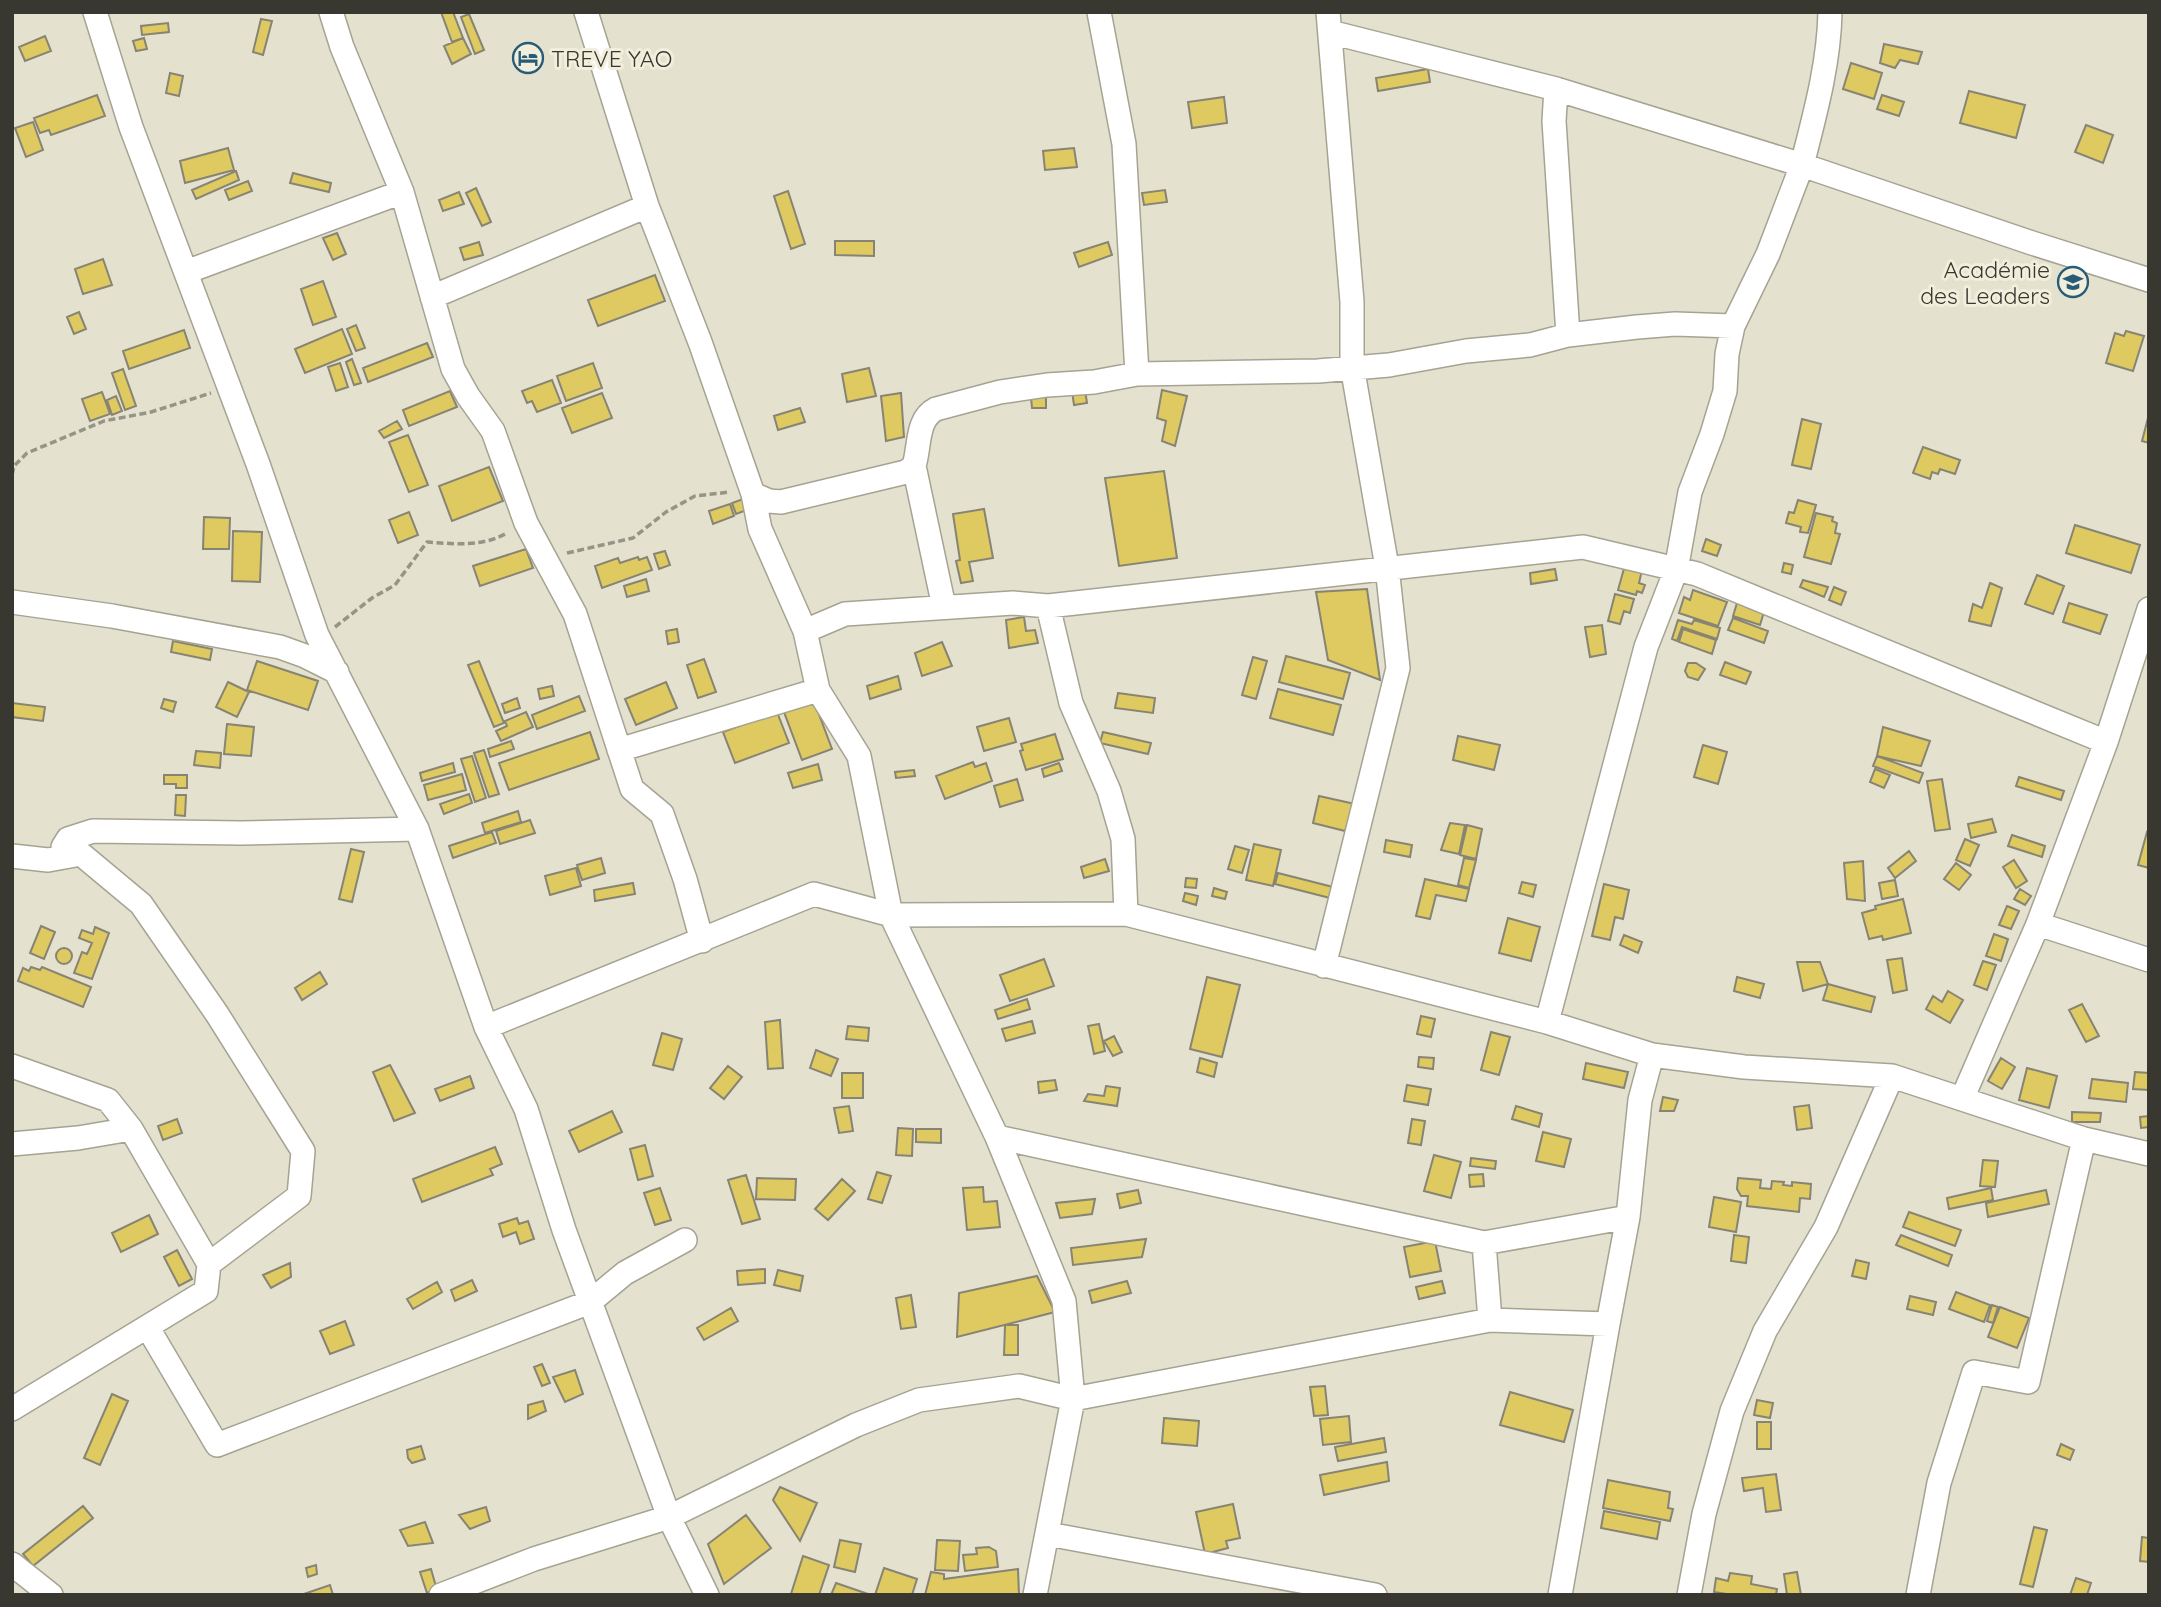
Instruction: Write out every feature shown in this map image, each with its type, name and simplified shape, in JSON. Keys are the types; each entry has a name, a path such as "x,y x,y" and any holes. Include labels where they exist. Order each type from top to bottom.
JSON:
{"street":[{"path":"95,12 131,127 229,387 317,635 417,829 486,1027 526,1109 590,1302 669,1517 707,1595"},
{"path":"331,12 342,47 402,192 453,369 493,431 526,523 575,614 632,789 662,814 685,878 702,941"},
{"path":"586,12 647,206 700,342 752,494 760,529 805,631 818,690 859,756 891,915 997,1137 1064,1301 1073,1399 1035,1595"},
{"path":"1099,12 1124,144 1138,374"},
{"path":"1547,1022 1646,647 1676,570 1690,492 1725,391 1727,354 1733,326 1768,254 1802,165 1829,44 1830,12"},
{"path":"1324,966 1398,668 1387,567 1352,366 1352,302 1329,22 1802,165 2149,280"},
{"path":"1556,89 1554,121 1568,335"},
{"path":"186,272 402,192"},
{"path":"432,297 647,206"},
{"path":"944,607 914,466 922,424 928,414 936,409 1000,392 1047,385 1094,383 1138,374 1318,371 1352,366 1389,365 1466,351 1530,345 1568,335 1650,326 1733,326"},
{"path":"752,494 769,501 781,502 906,472 914,466"},
{"path":"805,631 845,614 1013,603 1048,606 1583,547 1697,574 2106,742"},
{"path":"12,602 99,614 280,646 337,672"},
{"path":"1048,606 1071,703 1109,791 1123,839 1126,914"},
{"path":"1962,1099 2038,924 2106,742 2149,609"},
{"path":"619,750 818,690"},
{"path":"209,1264 299,1196 303,1151 217,1014 141,904 81,854 65,856 63,847 68,839 93,831 242,833 417,829"},
{"path":"12,856 48,860 81,854"},
{"path":"486,1027 814,894 891,915 1126,914 1547,1022 1652,1055 1744,1067 1892,1076 2084,1139 2149,1154"},
{"path":"2038,924 2149,960"},
{"path":"1560,1595 1628,1217 1640,1100 1652,1055"},
{"path":"12,1066 108,1100 131,1129 209,1264 206,1291 12,1409"},
{"path":"1689,1595 1704,1514 1732,1411 1765,1331 1826,1227 1892,1076"},
{"path":"12,1144 78,1138 131,1129"},
{"path":"997,1137 1484,1243 1628,1217"},
{"path":"1918,1595 1939,1483 1974,1372 2028,1382 2084,1139"},
{"path":"148,1328 217,1445 590,1302 625,1273 684,1240"},
{"path":"1484,1243 1490,1320"},
{"path":"441,1595 534,1559 669,1517 856,1425 919,1400 1019,1386 1073,1399 1490,1320 1608,1324"},
{"path":"1048,1534 1375,1595"},
{"path":"12,1564 51,1595"}],"path":[{"path":"12,475 14,466 27,453 104,421 151,412 229,387"},
{"path":"548,567 569,552 633,538 666,512 695,496 732,492 752,494"},
{"path":"317,635 335,627 372,597 394,585 427,542 459,544 493,541 526,523"}],"building":[{"path":"441,12 453,12 463,38 452,42"},
{"path":"469,14 484,50 475,54 461,17"},
{"path":"261,19 272,21 263,55 253,52"},
{"path":"168,23 169,32 142,35 141,26"},
{"path":"45,36 51,51 25,61 19,47"},
{"path":"144,38 147,49 136,51 133,41"},
{"path":"463,38 471,54 452,64 444,46"},
{"path":"1884,44 1922,52 1918,64 1900,60 1895,68 1880,63"},
{"path":"1851,63 1882,73 1874,99 1843,89"},
{"path":"1428,69 1430,82 1378,91 1376,78"},
{"path":"170,73 183,76 179,96 166,93"},
{"path":"1969,91 2025,105 2016,138 1960,123"},
{"path":"97,95 105,116 51,135 49,130 40,133 34,118"},
{"path":"1882,95 1904,102 1899,116 1877,109"},
{"path":"1224,97 1227,123 1192,128 1188,102"},
{"path":"33,122 43,150 26,157 15,128"},
{"path":"2086,125 2113,135 2103,163 2075,152"},
{"path":"228,148 234,170 185,183 180,161"},
{"path":"1074,148 1077,167 1045,170 1043,151"},
{"path":"236,171 239,180 196,199 192,190"},
{"path":"293,173 331,183 329,192 290,183"},
{"path":"248,181 252,191 229,200 225,190"},
{"path":"476,188 491,222 482,226 466,193"},
{"path":"1165,190 1167,202 1144,205 1142,193"},
{"path":"788,191 805,244 791,249 774,196"},
{"path":"459,192 464,204 443,211 439,200"},
{"path":"337,233 346,254 333,260 323,238"},
{"path":"835,241 874,241 874,256 835,255"},
{"path":"479,242 483,255 464,260 460,248"},
{"path":"1108,242 1112,255 1079,267 1074,253"},
{"path":"103,259 112,285 83,294 75,269"},
{"path":"655,275 665,301 598,326 588,300"},
{"path":"323,281 336,317 313,325 301,289"},
{"path":"79,312 86,329 74,334 67,317"},
{"path":"356,325 365,348 356,351 347,329"},
{"path":"342,329 352,354 305,373 295,349"},
{"path":"184,330 190,348 129,369 123,351"},
{"path":"2126,331 2144,336 2133,371 2106,363 2115,333 2124,336"},
{"path":"427,343 433,357 368,382 363,368"},
{"path":"352,359 361,383 354,385 346,362"},
{"path":"340,363 348,387 336,391 328,367"},
{"path":"593,363 602,388 566,401 557,376"},
{"path":"869,368 876,396 847,402 842,374"},
{"path":"123,369 136,406 125,410 112,373"},
{"path":"552,380 561,403 537,412 532,401 527,403 522,391"},
{"path":"1085,390 1087,403 1074,405 1072,391"},
{"path":"1162,390 1187,396 1175,446 1162,441 1166,421 1157,418"},
{"path":"450,391 457,407 409,426 403,410"},
{"path":"102,392 110,414 90,421 82,399"},
{"path":"602,393 612,418 572,433 562,408"},
{"path":"901,393 904,437 886,441 881,396"},
{"path":"1046,395 1046,408 1032,408 1031,397"},
{"path":"116,396 122,411 112,415 107,400"},
{"path":"800,408 805,422 778,430 774,416"},
{"path":"2149,414 2149,443 2142,441"},
{"path":"1802,419 1821,424 1811,469 1792,465"},
{"path":"397,421 402,429 384,438 379,431"},
{"path":"408,435 428,485 409,492 389,442"},
{"path":"1923,447 1960,460 1955,474 1940,469 1938,474 1932,472 1930,479 1913,473"},
{"path":"489,467 503,501 452,521 439,486"},
{"path":"1164,471 1177,558 1119,566 1105,478"},
{"path":"743,499 747,510 736,514 732,503"},
{"path":"1798,500 1816,505 1808,533 1800,532 1801,527 1786,523 1789,512 1794,513"},
{"path":"730,504 734,516 713,524 709,511"},
{"path":"984,509 993,558 969,562 973,581 961,583 956,561 960,560 953,514"},
{"path":"409,512 418,535 398,543 389,520"},
{"path":"1816,513 1833,517 1832,521 1837,523 1835,533 1840,534 1831,564 1804,557"},
{"path":"204,517 230,518 229,549 203,549"},
{"path":"2075,525 2140,545 2131,573 2066,553"},
{"path":"233,531 262,532 260,582 232,581"},
{"path":"1706,539 1721,545 1717,556 1702,551"},
{"path":"526,549 533,568 480,586 473,566"},
{"path":"665,551 670,565 659,569 654,554"},
{"path":"638,557 639,560 647,557 652,570 602,588 595,566 618,558 620,563"},
{"path":"1784,563 1793,565 1791,574 1782,572"},
{"path":"1625,565 1642,570 1639,583 1645,585 1642,593 1637,591 1636,595 1618,590"},
{"path":"1555,569 1557,580 1531,584 1530,573"},
{"path":"2037,575 2064,586 2053,614 2025,604"},
{"path":"646,579 649,591 627,597 624,586"},
{"path":"1803,580 1828,587 1824,597 1800,587"},
{"path":"1990,583 2002,588 1991,626 1969,621 1973,604 1982,608"},
{"path":"1834,587 1846,592 1841,605 1829,600"},
{"path":"1367,589 1380,680 1328,660 1316,592"},
{"path":"1693,590 1727,602 1718,626 1679,613 1684,597 1690,600"},
{"path":"1615,594 1634,599 1630,613 1624,611 1620,624 1608,621"},
{"path":"1737,603 1764,612 1760,625 1733,616"},
{"path":"2069,603 2107,615 2100,634 2063,622"},
{"path":"1024,617 1026,631 1035,630 1038,643 1009,648 1006,620"},
{"path":"1733,618 1768,631 1764,643 1728,630"},
{"path":"1678,620 1692,624 1694,620 1720,628 1717,639 1682,627 1677,641 1672,639"},
{"path":"1602,625 1606,654 1590,657 1585,627"},
{"path":"677,629 679,642 668,644 666,631"},
{"path":"1683,629 1716,640 1712,654 1679,642"},
{"path":"173,641 212,649 210,660 171,652"},
{"path":"942,642 952,666 922,676 915,653"},
{"path":"1286,656 1350,673 1343,699 1279,682"},
{"path":"1253,657 1267,661 1256,699 1242,695"},
{"path":"704,659 716,692 698,698 687,665"},
{"path":"257,661 318,681 308,710 247,690"},
{"path":"479,661 504,723 494,727 468,665"},
{"path":"1725,662 1751,672 1746,684 1720,675"},
{"path":"1688,663 1696,663 1705,669 1698,680 1688,677 1685,671"},
{"path":"898,676 901,689 870,699 867,686"},
{"path":"228,682 249,692 237,717 216,707"},
{"path":"666,682 677,708 636,725 625,699"},
{"path":"552,686 554,696 540,699 538,689"},
{"path":"1278,689 1341,705 1333,735 1270,718"},
{"path":"1118,693 1155,698 1153,713 1115,708"},
{"path":"579,696 585,711 537,729 532,715"},
{"path":"517,698 520,708 505,713 502,704"},
{"path":"164,699 176,702 173,712 161,708"},
{"path":"814,701 832,749 802,760 784,712"},
{"path":"12,703 45,707 43,721 12,717"},
{"path":"526,712 533,727 501,741 496,731 507,726 505,721"},
{"path":"777,712 789,743 735,763 723,732"},
{"path":"1009,718 1016,742 984,751 977,727"},
{"path":"227,724 254,727 251,756 224,754"},
{"path":"1883,727 1930,741 1921,766 1877,756"},
{"path":"590,732 599,759 509,790 499,763"},
{"path":"1103,732 1151,743 1148,754 1100,743"},
{"path":"1055,734 1063,759 1026,770 1020,751 1023,750 1021,744"},
{"path":"1458,736 1500,745 1494,770 1453,760"},
{"path":"511,741 514,749 490,757 488,749"},
{"path":"1703,745 1727,752 1718,784 1694,777"},
{"path":"484,750 499,794 489,797 474,753"},
{"path":"196,751 221,753 220,768 194,765"},
{"path":"472,756 486,798 475,802 461,759"},
{"path":"1877,756 1923,773 1919,783 1873,766"},
{"path":"973,762 975,767 986,763 992,781 945,799 936,776"},
{"path":"453,763 455,772 422,781 420,773"},
{"path":"1059,763 1062,771 1044,777 1042,769"},
{"path":"818,764 822,780 793,788 788,773"},
{"path":"1875,769 1890,775 1884,788 1870,782"},
{"path":"914,770 915,776 896,778 895,772"},
{"path":"462,774 466,790 428,800 424,785"},
{"path":"164,775 187,775 187,788 164,784"},
{"path":"2019,777 2064,791 2061,800 2016,786"},
{"path":"1017,779 1023,800 1000,807 994,786"},
{"path":"1942,779 1950,829 1935,831 1927,781"},
{"path":"469,794 472,803 444,814 440,804"},
{"path":"176,795 186,795 185,816 175,815"},
{"path":"1319,796 1355,804 1345,831 1313,823"},
{"path":"518,811 521,822 485,833 482,823"},
{"path":"1992,819 1996,832 1971,838 1968,824"},
{"path":"530,820 535,833 500,844 496,831"},
{"path":"1450,823 1465,825 1459,854 1441,850"},
{"path":"1467,825 1482,829 1476,859 1460,855"},
{"path":"492,832 496,843 453,858 449,846"},
{"path":"2147,832 2149,833 2149,868 2138,865"},
{"path":"2012,835 2045,846 2042,857 2008,846"},
{"path":"1965,839 1979,845 1970,866 1956,860"},
{"path":"1386,840 1412,845 1410,857 1384,852"},
{"path":"1254,844 1281,850 1273,886 1246,880"},
{"path":"1235,846 1249,850 1242,873 1228,869"},
{"path":"351,849 364,852 352,902 339,899"},
{"path":"1909,851 1916,861 1895,878 1888,868"},
{"path":"601,858 605,873 582,880 577,865"},
{"path":"1464,858 1476,860 1469,888 1458,885"},
{"path":"1105,859 1109,871 1084,878 1081,867"},
{"path":"2014,860 2027,881 2016,888 2003,867"},
{"path":"1863,861 1865,901 1847,899 1844,863"},
{"path":"1956,863 1971,875 1959,890 1944,879"},
{"path":"576,868 581,886 550,895 545,876"},
{"path":"1278,873 1333,887 1330,898 1275,884"},
{"path":"1186,878 1197,879 1196,888 1185,887"},
{"path":"1425,879 1469,889 1466,901 1436,895 1430,919 1416,916"},
{"path":"1895,880 1898,896 1882,899 1879,883"},
{"path":"1522,882 1536,885 1533,897 1519,893"},
{"path":"633,883 635,894 595,901 594,890"},
{"path":"1604,884 1629,890 1623,919 1615,917 1610,940 1592,936"},
{"path":"1214,888 1227,892 1225,899 1212,896"},
{"path":"2020,889 2031,896 2025,905 2014,899"},
{"path":"1185,893 1198,896 1196,905 1183,901"},
{"path":"1903,899 1911,933 1883,940 1882,936 1869,939 1862,913 1876,909 1875,906"},
{"path":"2007,906 2019,911 2011,929 1999,925"},
{"path":"1508,918 1540,927 1531,961 1499,953"},
{"path":"41,926 55,932 44,959 30,953"},
{"path":"95,927 109,933 92,979 74,973 82,952 87,954 92,943 79,938 82,930 93,934"},
{"path":"1994,934 2008,939 2001,961 1986,956"},
{"path":"1624,935 1642,942 1638,953 1620,945"},
{"path":"64,948 70,950 70,962 64,964 58,962 56,956 58,950"},
{"path":"1902,958 1907,990 1893,993 1887,960"},
{"path":"1044,959 1054,986 1010,1001 1000,975"},
{"path":"1983,961 1996,965 1987,990 1974,985"},
{"path":"1797,962 1820,962 1828,984 1803,991"},
{"path":"31,967 40,970 42,967 91,987 83,1007 18,981 23,968 29,971"},
{"path":"320,972 327,984 302,1000 295,988"},
{"path":"1207,977 1240,985 1222,1057 1190,1049"},
{"path":"1737,977 1764,984 1760,998 1734,991"},
{"path":"1828,984 1875,997 1871,1012 1823,1000"},
{"path":"1948,991 1963,1000 1950,1023 1926,1009 1933,996 1942,1002"},
{"path":"1027,999 1030,1009 998,1019 995,1010"},
{"path":"2082,1004 2099,1036 2086,1042 2069,1010"},
{"path":"1421,1016 1435,1019 1431,1037 1417,1034"},
{"path":"780,1020 783,1068 768,1069 765,1022"},
{"path":"1032,1021 1035,1033 1006,1041 1002,1029"},
{"path":"1099,1024 1105,1051 1094,1054 1088,1026"},
{"path":"848,1026 869,1028 868,1041 846,1039"},
{"path":"1491,1032 1510,1037 1499,1075 1481,1070"},
{"path":"662,1033 682,1039 673,1070 653,1065"},
{"path":"1114,1036 1122,1052 1113,1056 1104,1041"},
{"path":"816,1050 838,1059 831,1076 810,1068"},
{"path":"1419,1057 1434,1058 1433,1069 1418,1067"},
{"path":"1200,1058 1217,1063 1214,1077 1197,1072"},
{"path":"2001,1058 2015,1067 2002,1089 1988,1081"},
{"path":"1586,1063 1628,1072 1624,1088 1583,1079"},
{"path":"390,1065 415,1113 394,1121 373,1072"},
{"path":"728,1066 742,1077 724,1099 710,1088"},
{"path":"2027,1068 2057,1076 2049,1108 2019,1100"},
{"path":"2135,1072 2149,1073 2149,1090 2133,1089"},
{"path":"842,1073 863,1073 863,1098 842,1098"},
{"path":"470,1076 474,1088 440,1101 435,1089"},
{"path":"2092,1079 2128,1083 2126,1102 2089,1098"},
{"path":"1055,1080 1057,1090 1039,1093 1038,1082"},
{"path":"1407,1085 1431,1089 1428,1105 1404,1101"},
{"path":"1106,1086 1120,1088 1117,1106 1084,1101 1088,1094 1104,1096"},
{"path":"1663,1097 1678,1100 1674,1111 1660,1111"},
{"path":"1809,1105 1812,1128 1797,1130 1794,1107"},
{"path":"849,1106 853,1131 839,1133 834,1108"},
{"path":"1516,1106 1542,1114 1539,1127 1512,1119"},
{"path":"612,1111 622,1132 579,1152 569,1131"},
{"path":"2072,1112 2101,1113 2100,1122 2072,1122"},
{"path":"2149,1116 2149,1127 2141,1128 2140,1117"},
{"path":"177,1119 182,1133 163,1140 158,1126"},
{"path":"1412,1119 1425,1121 1421,1145 1408,1143"},
{"path":"898,1128 913,1129 912,1156 896,1155"},
{"path":"916,1129 941,1129 941,1143 916,1142"},
{"path":"1543,1132 1571,1139 1564,1167 1536,1161"},
{"path":"645,1145 653,1176 638,1180 630,1149"},
{"path":"495,1147 502,1164 490,1169 493,1175 422,1202 413,1179"},
{"path":"1434,1155 1461,1162 1451,1198 1424,1191"},
{"path":"1471,1158 1496,1161 1495,1169 1470,1166"},
{"path":"1983,1160 1998,1161 1995,1187 1980,1186"},
{"path":"877,1172 891,1176 882,1203 868,1199"},
{"path":"1483,1174 1484,1186 1470,1187 1469,1175"},
{"path":"746,1175 760,1219 742,1224 728,1180"},
{"path":"757,1178 796,1179 795,1200 756,1199"},
{"path":"1738,1178 1761,1180 1760,1188 1771,1189 1772,1181 1792,1186 1792,1182 1811,1184 1810,1199 1800,1198 1799,1212 1747,1206 1748,1196 1741,1196 1737,1189"},
{"path":"842,1179 855,1191 828,1220 815,1209"},
{"path":"983,1187 984,1202 997,1201 1000,1227 967,1230 963,1188"},
{"path":"660,1188 671,1220 655,1225 644,1193"},
{"path":"1991,1188 1993,1200 1949,1209 1947,1198"},
{"path":"1138,1190 1141,1203 1120,1208 1117,1194"},
{"path":"2046,1190 2049,1204 1988,1217 1986,1203"},
{"path":"1714,1197 1741,1202 1736,1232 1709,1227"},
{"path":"1095,1199 1092,1214 1060,1218 1056,1203"},
{"path":"1909,1212 1961,1230 1955,1246 1903,1227"},
{"path":"149,1215 158,1234 121,1252 112,1233"},
{"path":"517,1218 519,1224 528,1221 534,1239 520,1244 516,1232 503,1237 499,1224"},
{"path":"1734,1235 1749,1237 1746,1263 1731,1261"},
{"path":"1901,1235 1952,1255 1948,1266 1896,1245"},
{"path":"1146,1239 1142,1257 1073,1265 1071,1248"},
{"path":"1435,1241 1441,1271 1410,1277 1404,1247"},
{"path":"177,1250 192,1279 179,1286 164,1257"},
{"path":"1856,1260 1869,1263 1866,1279 1852,1276"},
{"path":"290,1263 291,1277 271,1288 263,1275"},
{"path":"765,1269 765,1283 738,1285 737,1271"},
{"path":"778,1270 803,1276 800,1291 774,1285"},
{"path":"1037,1276 1055,1312 957,1337 959,1293"},
{"path":"472,1280 477,1291 455,1301 451,1290"},
{"path":"1127,1281 1131,1293 1092,1303 1089,1291"},
{"path":"1442,1281 1445,1293 1419,1299 1416,1287"},
{"path":"437,1282 442,1292 413,1309 407,1299"},
{"path":"1956,1292 1990,1305 1984,1322 1949,1309"},
{"path":"911,1295 916,1327 901,1329 896,1298"},
{"path":"1910,1296 1936,1302 1933,1315 1907,1309"},
{"path":"1992,1305 1998,1307 1993,1323 1987,1321"},
{"path":"2000,1307 2029,1318 2017,1348 1988,1337"},
{"path":"731,1308 738,1321 704,1340 697,1328"},
{"path":"345,1321 354,1345 330,1354 320,1331"},
{"path":"1005,1325 1018,1325 1018,1355 1004,1355"},
{"path":"542,1364 550,1383 542,1386 534,1367"},
{"path":"575,1370 583,1394 565,1402 553,1377"},
{"path":"1325,1386 1328,1415 1314,1416 1310,1387"},
{"path":"1510,1392 1573,1410 1564,1442 1500,1425"},
{"path":"112,1394 128,1401 100,1465 84,1458"},
{"path":"1757,1400 1773,1403 1770,1418 1754,1415"},
{"path":"543,1401 546,1411 528,1419 528,1405"},
{"path":"1349,1416 1351,1442 1323,1445 1320,1419"},
{"path":"1164,1418 1199,1421 1197,1446 1162,1443"},
{"path":"1757,1422 1771,1422 1771,1449 1757,1449"},
{"path":"1384,1438 1386,1452 1338,1461 1335,1447"},
{"path":"2061,1444 2074,1450 2070,1460 2057,1455"},
{"path":"421,1446 425,1459 412,1463 407,1450"},
{"path":"1387,1462 1389,1481 1324,1495 1320,1475"},
{"path":"1776,1474 1781,1510 1766,1512 1763,1488 1744,1491 1742,1478"},
{"path":"1608,1480 1670,1492 1668,1508 1673,1509 1670,1521 1603,1508"},
{"path":"780,1487 817,1503 800,1541 773,1500"},
{"path":"1233,1504 1240,1538 1226,1541 1228,1548 1205,1554 1196,1512"},
{"path":"83,1506 93,1518 33,1566 23,1554"},
{"path":"486,1507 490,1521 470,1529 459,1515"},
{"path":"1604,1511 1660,1522 1657,1539 1601,1528"},
{"path":"746,1515 771,1548 724,1584 708,1544"},
{"path":"425,1522 433,1543 408,1546 400,1530"},
{"path":"2034,1527 2047,1530 2033,1587 2020,1584"},
{"path":"2142,1537 2149,1538 2149,1562 2140,1561"},
{"path":"840,1540 861,1544 855,1572 834,1567"},
{"path":"937,1540 960,1541 958,1571 935,1570"},
{"path":"989,1547 996,1551 998,1567 965,1571 963,1555 977,1554 976,1548"},
{"path":"803,1556 829,1565 819,1595 791,1594"},
{"path":"316,1565 317,1574 308,1577 306,1568"},
{"path":"884,1568 917,1579 912,1595 875,1595"},
{"path":"431,1569 437,1590 427,1593 420,1572"},
{"path":"1018,1569 1019,1595 925,1595 931,1572 944,1574 944,1579"},
{"path":"1797,1572 1801,1595 1787,1595 1784,1574"},
{"path":"1730,1573 1752,1576 1751,1584 1777,1589 1776,1595 1714,1592 1716,1578 1728,1581"},
{"path":"2076,1578 2091,1583 2087,1595 2070,1595"},
{"path":"836,1583 868,1594 831,1595"},
{"path":"330,1585 333,1595 301,1595"}],"place":[{"name":"TREVE YAO","path":"528,58"},
{"name":"Académie des Leaders","path":"2073,282"}]}
